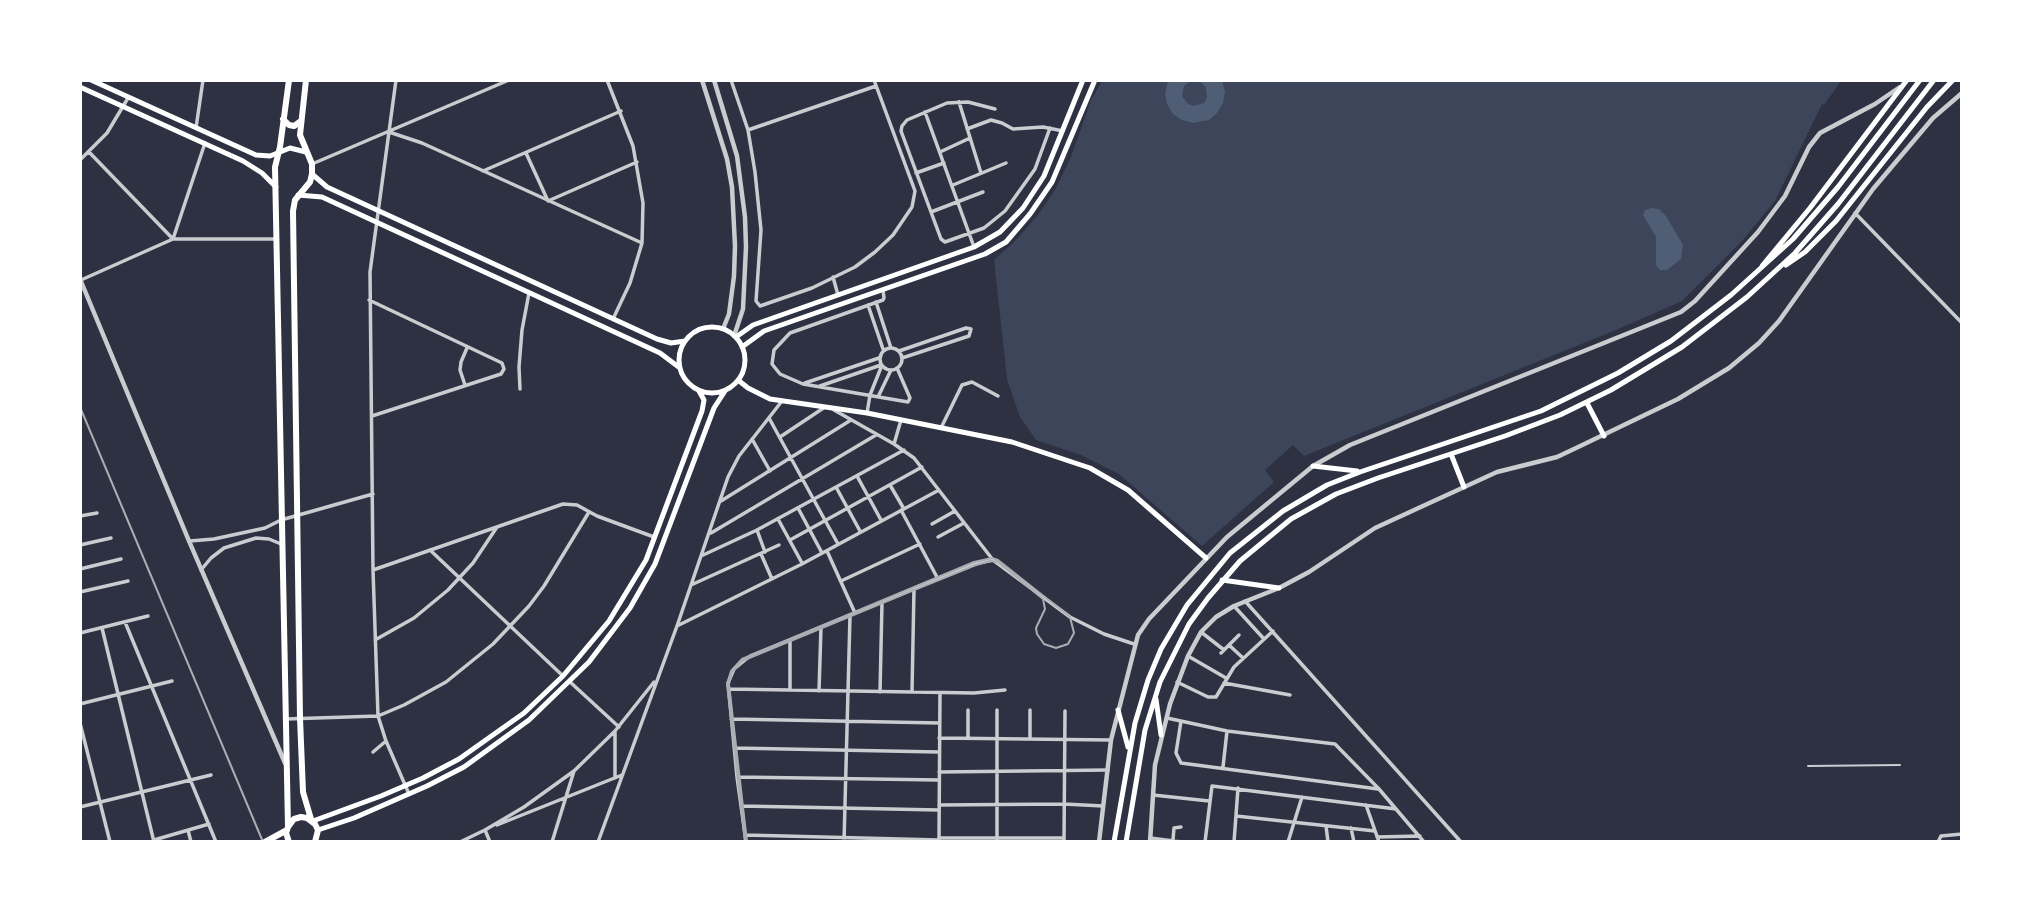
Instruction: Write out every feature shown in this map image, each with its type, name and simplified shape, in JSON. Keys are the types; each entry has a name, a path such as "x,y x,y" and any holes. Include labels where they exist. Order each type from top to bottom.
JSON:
{"main road":[{"path":"91,80 256,155 265,156 289,148 306,152"},
{"path":"289,80 275,167 284,719 289,842"},
{"path":"306,80 300,135 312,164 312,174 305,190 298,195 293,211 300,718 303,792 318,830 318,841"},
{"path":"735,337 752,326 974,247 1000,233 1023,208 1044,176 1083,80"},
{"path":"742,346 765,331 996,249 1014,233 1052,182 1095,80"},
{"path":"1114,842 1129,750 1142,696 1154,664 1178,619 1207,578 1243,542 1283,511 1312,493 1360,471 1500,426 1589,388 1671,341 1717,307 1793,239 1823,205 1920,80"},
{"path":"1126,842 1143,742 1155,696 1167,667 1185,631 1222,580 1264,539 1320,502 1378,478 1533,426 1587,403 1682,348 1726,315 1780,268 1824,221 1934,80"},
{"path":"1780,268 1805,252 1829,229 1927,107 1953,80"},
{"path":"1758,271 1907,81"},
{"path":"80,87 251,165 276,188"},
{"path":"161,123 164,114"},
{"path":"283,119 294,126 301,121"},
{"path":"312,174 327,187 613,320 664,342 685,341"},
{"path":"298,195 322,197 660,353 680,368 690,385 699,391 725,391"},
{"path":"366,217 366,211 370,207"},
{"path":"386,226 390,222 390,216"},
{"path":"556,305 561,296"},
{"path":"318,830 409,794 480,757 529,720 570,682 617,627 655,565 714,408 725,391 738,380 745,363 742,346 723,329 706,328 685,341 680,354 680,368"},
{"path":"738,380 758,394 782,401 867,412 1022,444 1103,474 1128,490 1206,558"},
{"path":"265,842 298,818 312,820 405,786 475,749 524,713 563,676 615,612 641,570 656,538 702,411 704,400 699,391"},
{"path":"1587,403 1604,436"},
{"path":"1451,454 1464,487"},
{"path":"1313,466 1360,471"},
{"path":"1222,580 1279,588"},
{"path":"1155,696 1161,735"},
{"path":"1118,710 1129,750"},
{"path":"475,749 480,757"}],"street":[{"path":"196,128 203,80"},
{"path":"396,80 375,221 369,300 373,570 378,716 409,794"},
{"path":"312,164 509,80"},
{"path":"607,80 621,111 637,162 643,203 642,243 630,283 613,320"},
{"path":"702,80 727,159 732,187 735,246 730,308 723,329"},
{"path":"731,80 748,130 761,230 757,304 763,305 812,288 855,267 893,235 908,215 915,191 875,83 748,130"},
{"path":"1099,842 1111,740 1134,644 1149,619 1206,558 1258,509 1313,466 1350,445 1681,312 1695,301 1758,232 1785,196 1809,147 1819,133 1875,104 1907,81"},
{"path":"705,88 714,82 737,156 743,196 746,247 743,309 735,337"},
{"path":"1182,842 1150,840 1155,765 1177,682 1201,632 1216,617 1319,567 1354,540 1375,528 1507,468 1556,457 1696,389 1747,353 1789,309 1854,213 1925,127 1962,93"},
{"path":"80,160 107,133 128,98"},
{"path":"959,102 981,173"},
{"path":"995,109 975,103 947,103 907,120 901,128 943,242 947,243 992,222 1015,199 1035,169 1050,128"},
{"path":"483,171 621,111"},
{"path":"925,112 974,247"},
{"path":"967,129 990,120 1018,130 1050,128 1063,131"},
{"path":"389,132 413,139 642,243"},
{"path":"940,152 970,138"},
{"path":"173,239 205,143"},
{"path":"89,152 173,239"},
{"path":"526,153 548,201"},
{"path":"727,159 737,156"},
{"path":"548,201 637,162"},
{"path":"916,173 945,163"},
{"path":"953,185 1006,163"},
{"path":"931,212 983,192"},
{"path":"1854,213 1962,323"},
{"path":"277,239 173,239 81,280 201,570 285,763"},
{"path":"833,277 838,295"},
{"path":"882,289 884,298 876,302 797,329 778,343 771,357 772,364 780,374 803,384 905,403 910,400 897,368"},
{"path":"520,389 520,355 529,293"},
{"path":"369,300 502,363 504,369 501,373 371,416"},
{"path":"876,302 891,348"},
{"path":"867,412 883,350 868,305"},
{"path":"818,387 881,365 891,370 897,368 902,358 969,336 971,329 966,328 899,351 891,348 883,350"},
{"path":"933,339 935,347"},
{"path":"465,385 461,362 467,347"},
{"path":"899,351 902,358"},
{"path":"803,384 879,358"},
{"path":"878,397 891,370"},
{"path":"838,372 841,379"},
{"path":"941,428 962,385 972,382 998,396"},
{"path":"598,842 733,467 782,401"},
{"path":"780,437 827,407 894,444 922,467 993,560 1070,617 1104,634 1134,644"},
{"path":"769,418 838,544"},
{"path":"720,502 851,419"},
{"path":"894,444 901,420"},
{"path":"709,534 876,434"},
{"path":"752,439 770,471"},
{"path":"701,556 757,530 904,450"},
{"path":"790,540 922,467"},
{"path":"857,476 881,521"},
{"path":"890,485 938,579"},
{"path":"836,487 860,532"},
{"path":"677,626 802,564 939,489"},
{"path":"189,541 214,539 265,528 281,520 373,494"},
{"path":"373,570 563,504 577,505 656,538"},
{"path":"798,508 841,581 853,614 844,840"},
{"path":"932,524 955,511"},
{"path":"284,719 378,716 404,705 446,681 513,626 544,586 589,512"},
{"path":"80,516 97,513"},
{"path":"778,519 802,564"},
{"path":"939,537 964,523"},
{"path":"375,640 432,605 460,578 482,551 498,525"},
{"path":"757,530 772,579"},
{"path":"80,545 111,538"},
{"path":"201,570 224,548 256,538 281,544"},
{"path":"841,581 920,544"},
{"path":"691,585 779,545"},
{"path":"430,550 513,626 617,729 615,778"},
{"path":"80,569 121,559"},
{"path":"746,842 729,689 732,672 741,661 975,564 993,560"},
{"path":"80,592 128,581"},
{"path":"912,692 913,589"},
{"path":"1245,601 1461,842"},
{"path":"880,692 882,602"},
{"path":"1234,606 1264,639"},
{"path":"80,633 148,616"},
{"path":"125,622 216,842"},
{"path":"819,691 821,627"},
{"path":"102,628 154,841 209,824"},
{"path":"1177,682 1208,697 1218,695 1243,658 1273,631"},
{"path":"1201,632 1222,651 1238,635"},
{"path":"790,640 790,690"},
{"path":"1229,645 1243,658"},
{"path":"1188,656 1225,681 1290,695"},
{"path":"485,830 524,807 575,771 617,729 658,678"},
{"path":"80,704 172,681"},
{"path":"729,689 880,692 1005,690"},
{"path":"939,840 940,692"},
{"path":"968,710 968,738"},
{"path":"997,710 997,840"},
{"path":"1030,710 1030,739"},
{"path":"745,835 844,840 1064,840 1065,710"},
{"path":"1166,718 1227,731 1335,744 1379,789 1424,842"},
{"path":"731,719 940,723"},
{"path":"1181,721 1176,753 1178,760 1184,764 1379,789"},
{"path":"80,723 110,842"},
{"path":"1223,767 1227,731"},
{"path":"939,738 1111,740"},
{"path":"373,752 386,741"},
{"path":"734,747 939,752"},
{"path":"552,842 575,771"},
{"path":"939,772 1108,771"},
{"path":"80,807 211,775"},
{"path":"460,842 568,795 622,775"},
{"path":"737,777 939,780"},
{"path":"1205,842 1210,787 1397,809"},
{"path":"1234,842 1238,789"},
{"path":"1153,795 1209,801"},
{"path":"1288,842 1302,797"},
{"path":"741,806 939,807 997,803 1103,806"},
{"path":"1366,805 1378,839 1420,836"},
{"path":"1236,816 1375,831"},
{"path":"1326,826 1328,842"},
{"path":"1173,841 1174,828 1181,827"},
{"path":"1351,828 1354,842"},
{"path":"188,830 191,842"},
{"path":"485,830 490,842"},
{"path":"1938,841 1942,835 1962,834"}],"lane":[{"path":"1808,766 1900,765"}],"shaded area":[{"path":"1102,81 1841,81 1824,105 1822,104 1775,201 1742,241 1682,301 1304,456 1293,445 1265,470 1274,482 1202,546 1119,474 1081,455 1036,440 1020,417 1007,379 994,260 1038,215 1055,190 1071,157 1091,100"},
{"path":"1168,81 1191,81 1184,86 1182,96 1188,104 1194,106 1204,103 1207,97 1206,87 1199,81 1222,81 1225,92 1223,103 1209,120 1193,123 1182,120 1173,114 1167,104 1165,94"},
{"path":"1659,209 1666,216 1683,245 1681,259 1667,270 1660,270 1656,265 1656,237 1643,215 1645,210"}],"tram line":[{"path":"745,842 727,684 731,671 742,659 974,562 992,558 998,560 1070,617 1074,633 1068,644 1056,648 1044,644 1036,628 1045,609 1043,599 998,562 990,561 742,661 732,672 729,684 747,842"}],"railway":[{"path":"80,407 263,842"}]}
